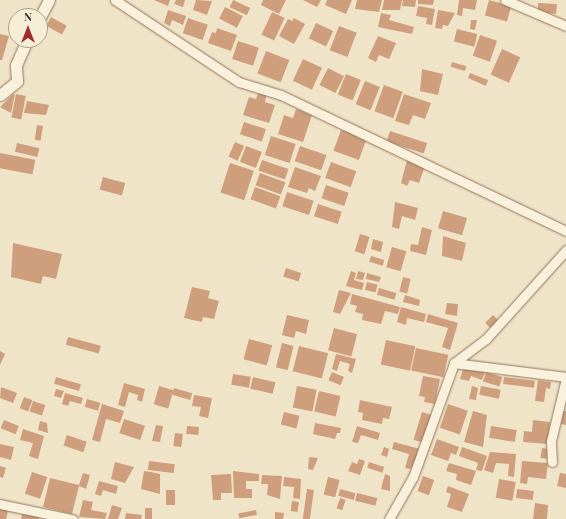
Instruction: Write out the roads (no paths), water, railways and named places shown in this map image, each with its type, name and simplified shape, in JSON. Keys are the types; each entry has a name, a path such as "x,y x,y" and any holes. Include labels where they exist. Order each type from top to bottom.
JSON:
{"street":[{"path":"115,0 239,82 281,94 566,231"},
{"path":"505,0 566,26"},
{"path":"0,96 17,81 16,65 23,48"},
{"path":"389,519 412,477 454,363 486,339 566,250"},
{"path":"454,363 566,378 551,441 552,462"},
{"path":"0,504 72,519"}]}
